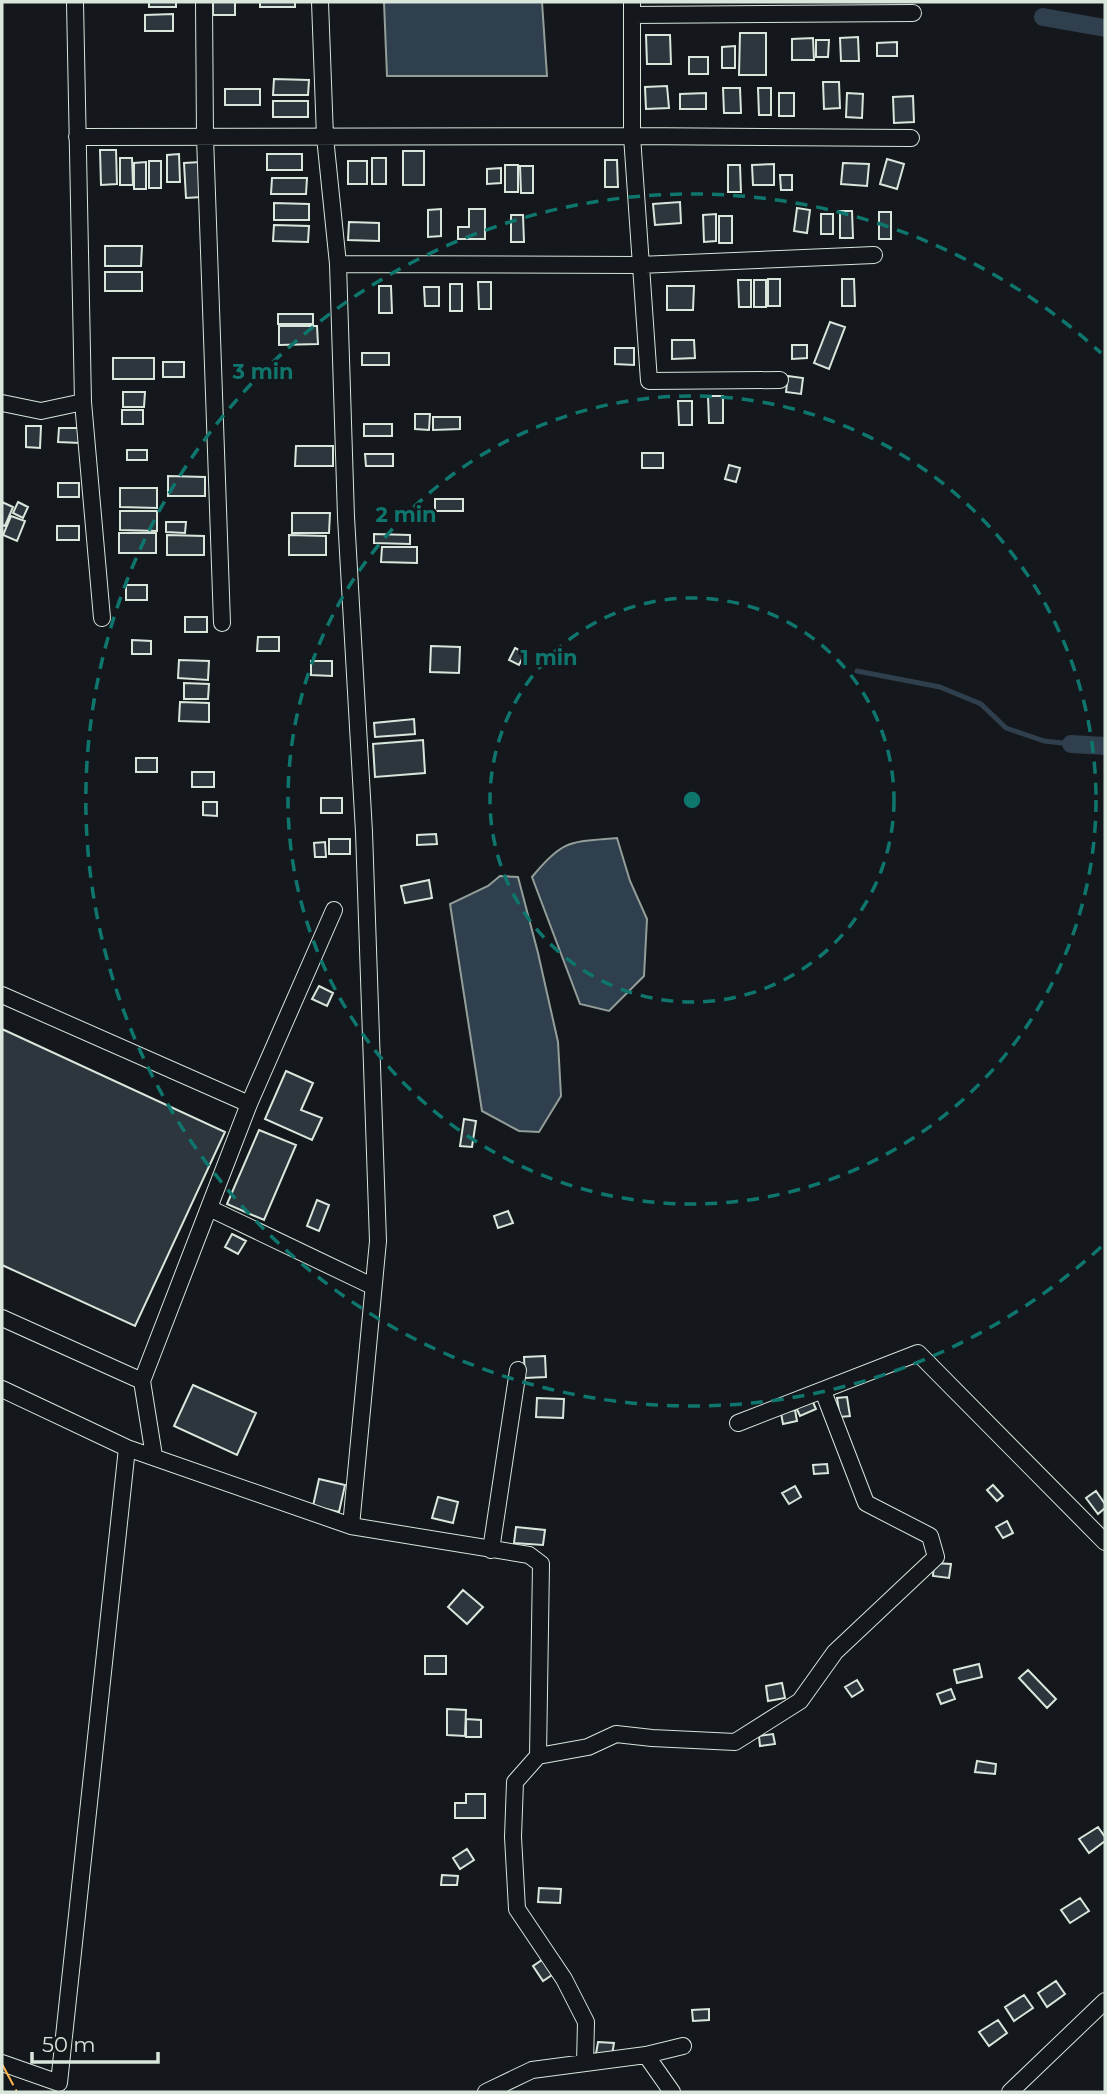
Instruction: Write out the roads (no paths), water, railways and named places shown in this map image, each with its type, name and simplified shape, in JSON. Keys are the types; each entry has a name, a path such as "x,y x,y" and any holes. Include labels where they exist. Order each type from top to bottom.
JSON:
{"street":[{"path":"75,2 83,402 102,618"},
{"path":"204,2 205,137 222,623"},
{"path":"320,2 325,137 338,264 346,517 366,873 378,1241 351,1526"},
{"path":"780,380 649,381 632,136 632,8 913,13"},
{"path":"77,137 911,138"},
{"path":"338,264 639,265 874,255"},
{"path":"2,403 41,411 83,402"},
{"path":"154,1456 142,1381 248,1104 334,910"},
{"path":"2,995 248,1104"},
{"path":"209,1208 372,1286"},
{"path":"2,1318 142,1381"},
{"path":"738,1423 918,1353 1105,1542"},
{"path":"491,1550 518,1370"},
{"path":"2,1389 127,1448 351,1526 529,1555 541,1564 538,1756"},
{"path":"584,2063 586,2022 564,1979 517,1909 513,1837 515,1782 538,1756 588,1747 616,1734 735,1742 800,1701 835,1653 936,1557 930,1536 866,1503 822,1391"},
{"path":"2,2063 59,2082 127,1448"},
{"path":"1010,2092 1105,2001"},
{"path":"486,2092 531,2070 646,2055 683,2046"},
{"path":"646,2055 672,2092"}],"water":[{"path":"384,2 542,2 547,76 387,76"},
{"path":"617,838 630,881 647,919 644,976 609,1011 580,1004 532,877 552,855 568,845 588,840"},
{"path":"500,876 518,877 558,1042 561,1096 539,1132 519,1131 482,1111 450,904 488,886"}],"waterway":[{"path":"1043,17 1105,28"},
{"path":"857,671 940,687 981,704 1006,728 1044,741 1071,744"},
{"path":"1071,744 1105,746"}]}
